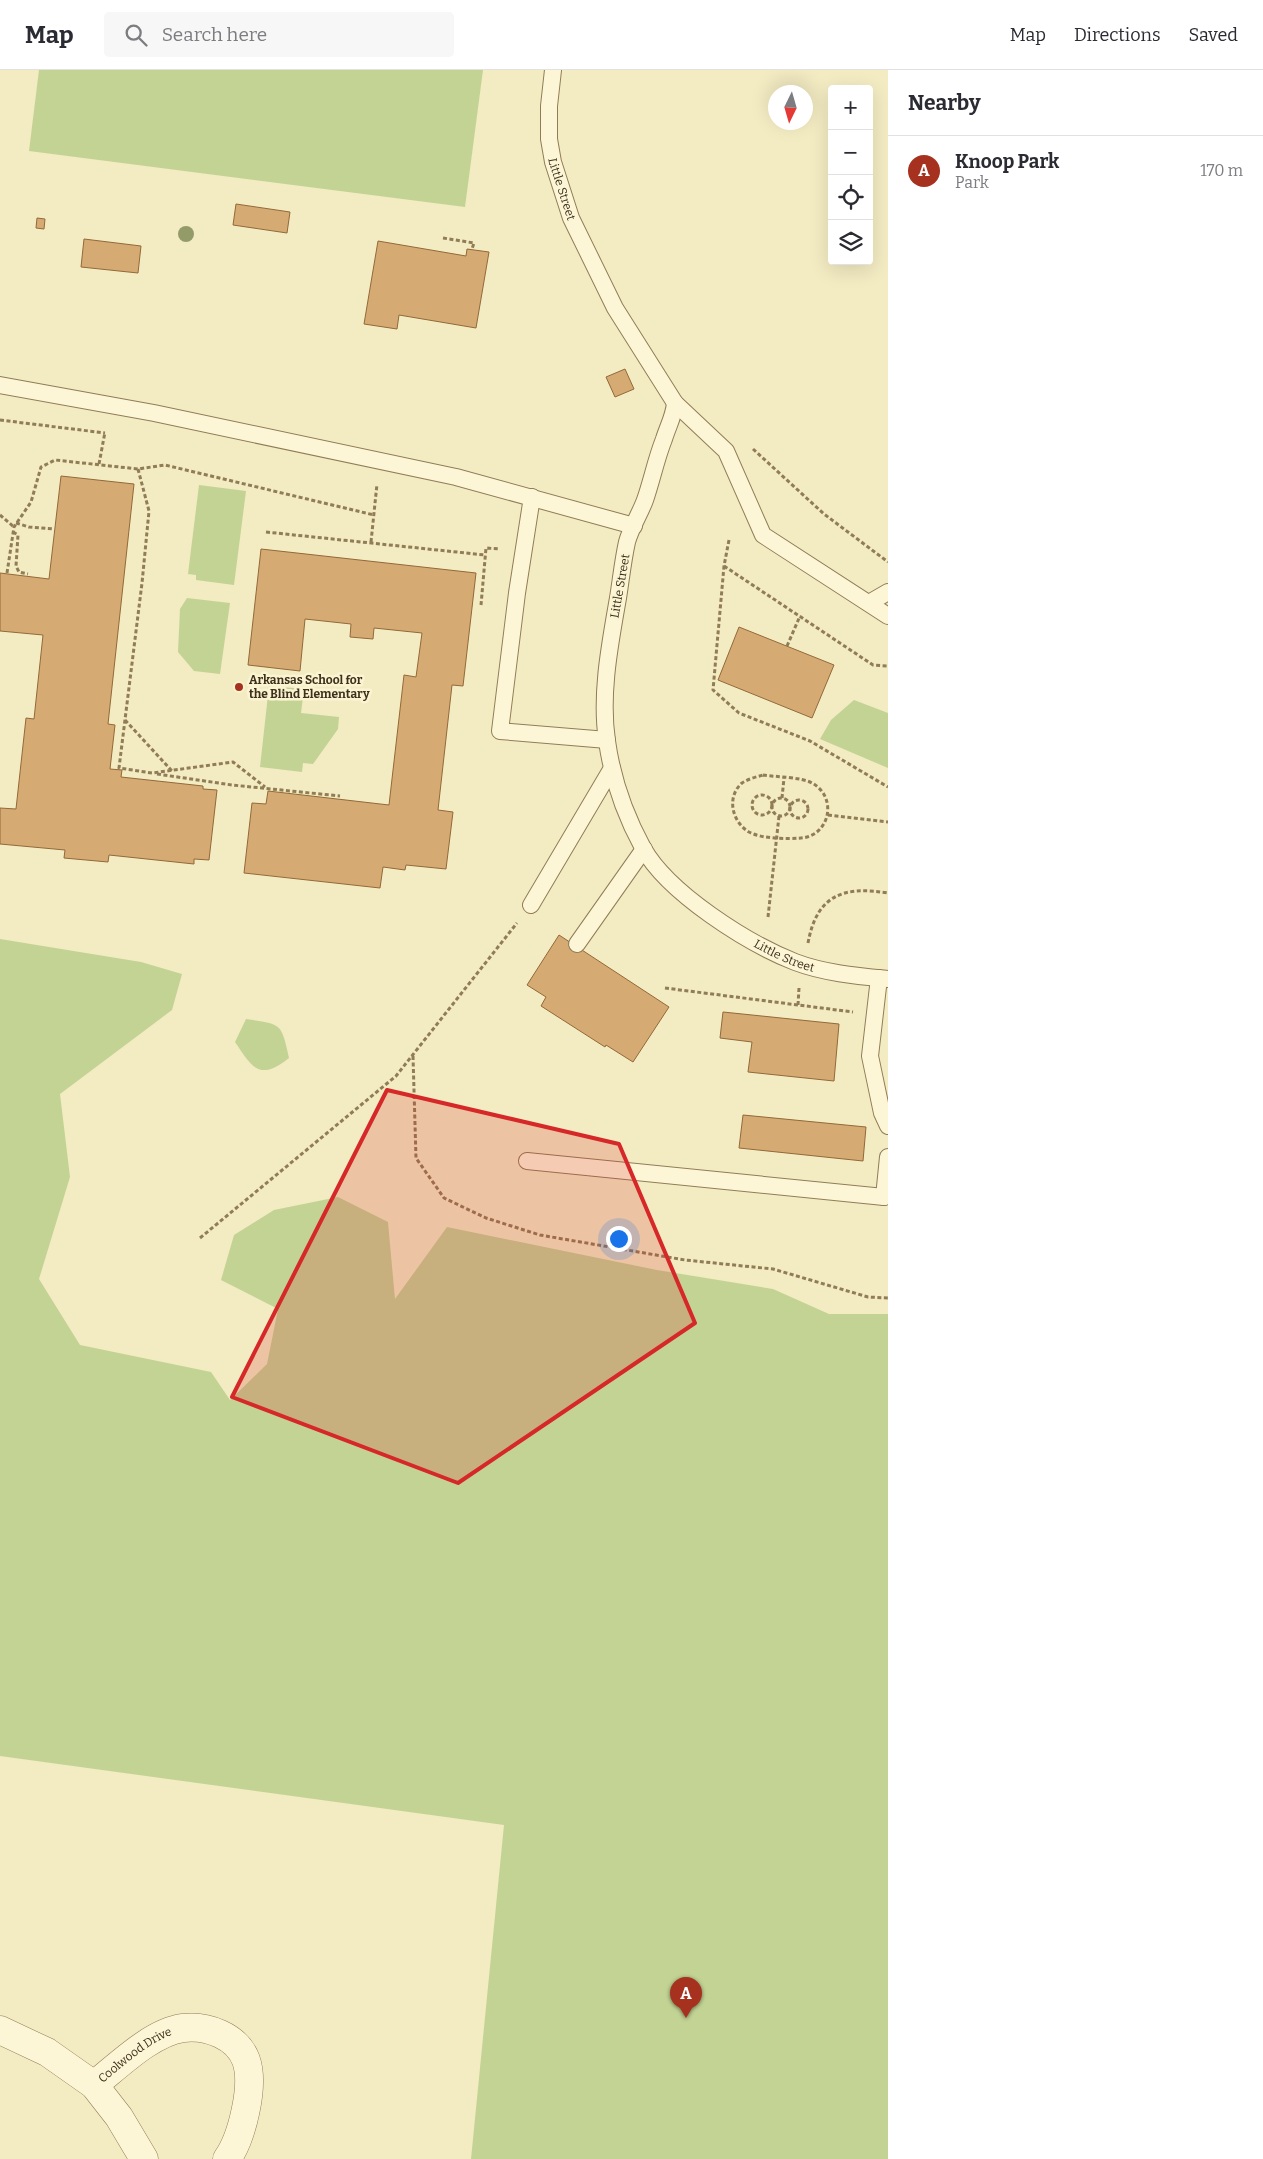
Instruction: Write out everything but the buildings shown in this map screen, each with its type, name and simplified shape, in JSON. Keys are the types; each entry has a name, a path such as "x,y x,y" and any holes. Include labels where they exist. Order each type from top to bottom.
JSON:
{"street":[{"name":"Coolwood Drive","path":"0,2030 46,2052 94,2085 144,2045 163,2034 182,2028 209,2028 228,2039 241,2052 246,2060 248,2072 247,2100 241,2128 232,2152 227,2159"},
{"path":"94,2085 119,2117 144,2159"}],"lane":[{"name":"Little Street","path":"552,70 549,106 550,139 553,162 571,218 586,253 615,308 675,403 675,412 664,438 644,502 628,540 613,628 606,688 605,718 612,768 623,803 644,849 671,882 706,912 750,940 804,965 845,974 883,979"},
{"path":"0,385 112,405 482,483 634,526"},
{"path":"675,403 726,451 764,535 888,616"},
{"path":"532,497 523,551 500,731 607,740"},
{"path":"869,604 888,592"},
{"path":"531,905 612,768"},
{"path":"577,944 644,849"},
{"path":"883,979 874,1014 870,1056 882,1113 888,1126"},
{"path":"527,1161 886,1196 888,1157"}],"path":[{"path":"443,238 474,244 472,250"},
{"path":"99,464 112,405"},
{"path":"0,420 105,432"},
{"path":"747,443 824,514 888,562"},
{"path":"7,573 15,525 32,502 41,467 55,460 138,469 164,465 374,515"},
{"path":"371,542 380,461"},
{"path":"138,469 149,511 119,768 232,785 340,796"},
{"path":"0,515 15,525 29,528 54,529"},
{"path":"13,532 18,535 16,566 19,572 28,574"},
{"path":"266,532 485,555"},
{"path":"728,540 713,690 738,713 810,741 888,787"},
{"path":"481,605 486,548 523,551"},
{"path":"724,566 873,665 888,666"},
{"path":"786,646 800,616"},
{"path":"125,720 172,771"},
{"path":"152,773 233,762 265,788"},
{"path":"763,775 784,778 811,782 819,788 827,802 828,815 821,828 811,837 777,837 749,832 734,816 732,801 742,784 752,778 763,775"},
{"path":"782,798 784,778"},
{"path":"779,816 774,812 772,806 771,800 764,794 755,798 752,803 755,812 767,813 772,806 776,799 782,798 787,801 790,808 793,816 799,818 808,811 806,803 801,800 795,801 790,808 786,814 779,816"},
{"path":"828,815 888,822"},
{"path":"768,917 779,816"},
{"path":"806,952 816,919 828,901 845,892 853,891 862,890 888,894"},
{"path":"200,1238 396,1076 531,905"},
{"path":"798,1005 800,987"},
{"path":"665,988 874,1014"},
{"path":"413,1056 416,1158 444,1198 486,1218 540,1234 685,1260 773,1269 868,1297 888,1298"}],"highlighted area":[{"path":"387,1090 619,1144 695,1323 458,1483 232,1397"}],"green space":[{"path":"39,70 483,70 465,207 29,151"},
{"path":"199,485 246,491 234,585 196,580 196,575 188,574"},
{"path":"187,598 230,603 220,674 194,671 178,652 180,609"},
{"path":"269,686 304,689 301,713 339,717 338,729 313,764 303,763 302,772 260,767"},
{"path":"854,700 888,713 888,768 820,739 831,720"},
{"path":"0,939 141,962 182,974 172,1010 60,1094 70,1177 39,1279 80,1345 211,1372 230,1400 267,1364 278,1309 221,1280 234,1235 274,1210 338,1197 388,1222 395,1299 447,1227 657,1270 773,1289 829,1314 888,1314 888,2159 471,2159 504,1825 0,1756"},
{"path":"246,1019 273,1024 278,1027 284,1038 289,1058 270,1069 263,1070 252,1064 235,1042"}],"place":[{"name":"Arkansas School for the Blind Elementary","path":"239,687"},
{"name":"Knoop Park","path":"686,2018"}]}
